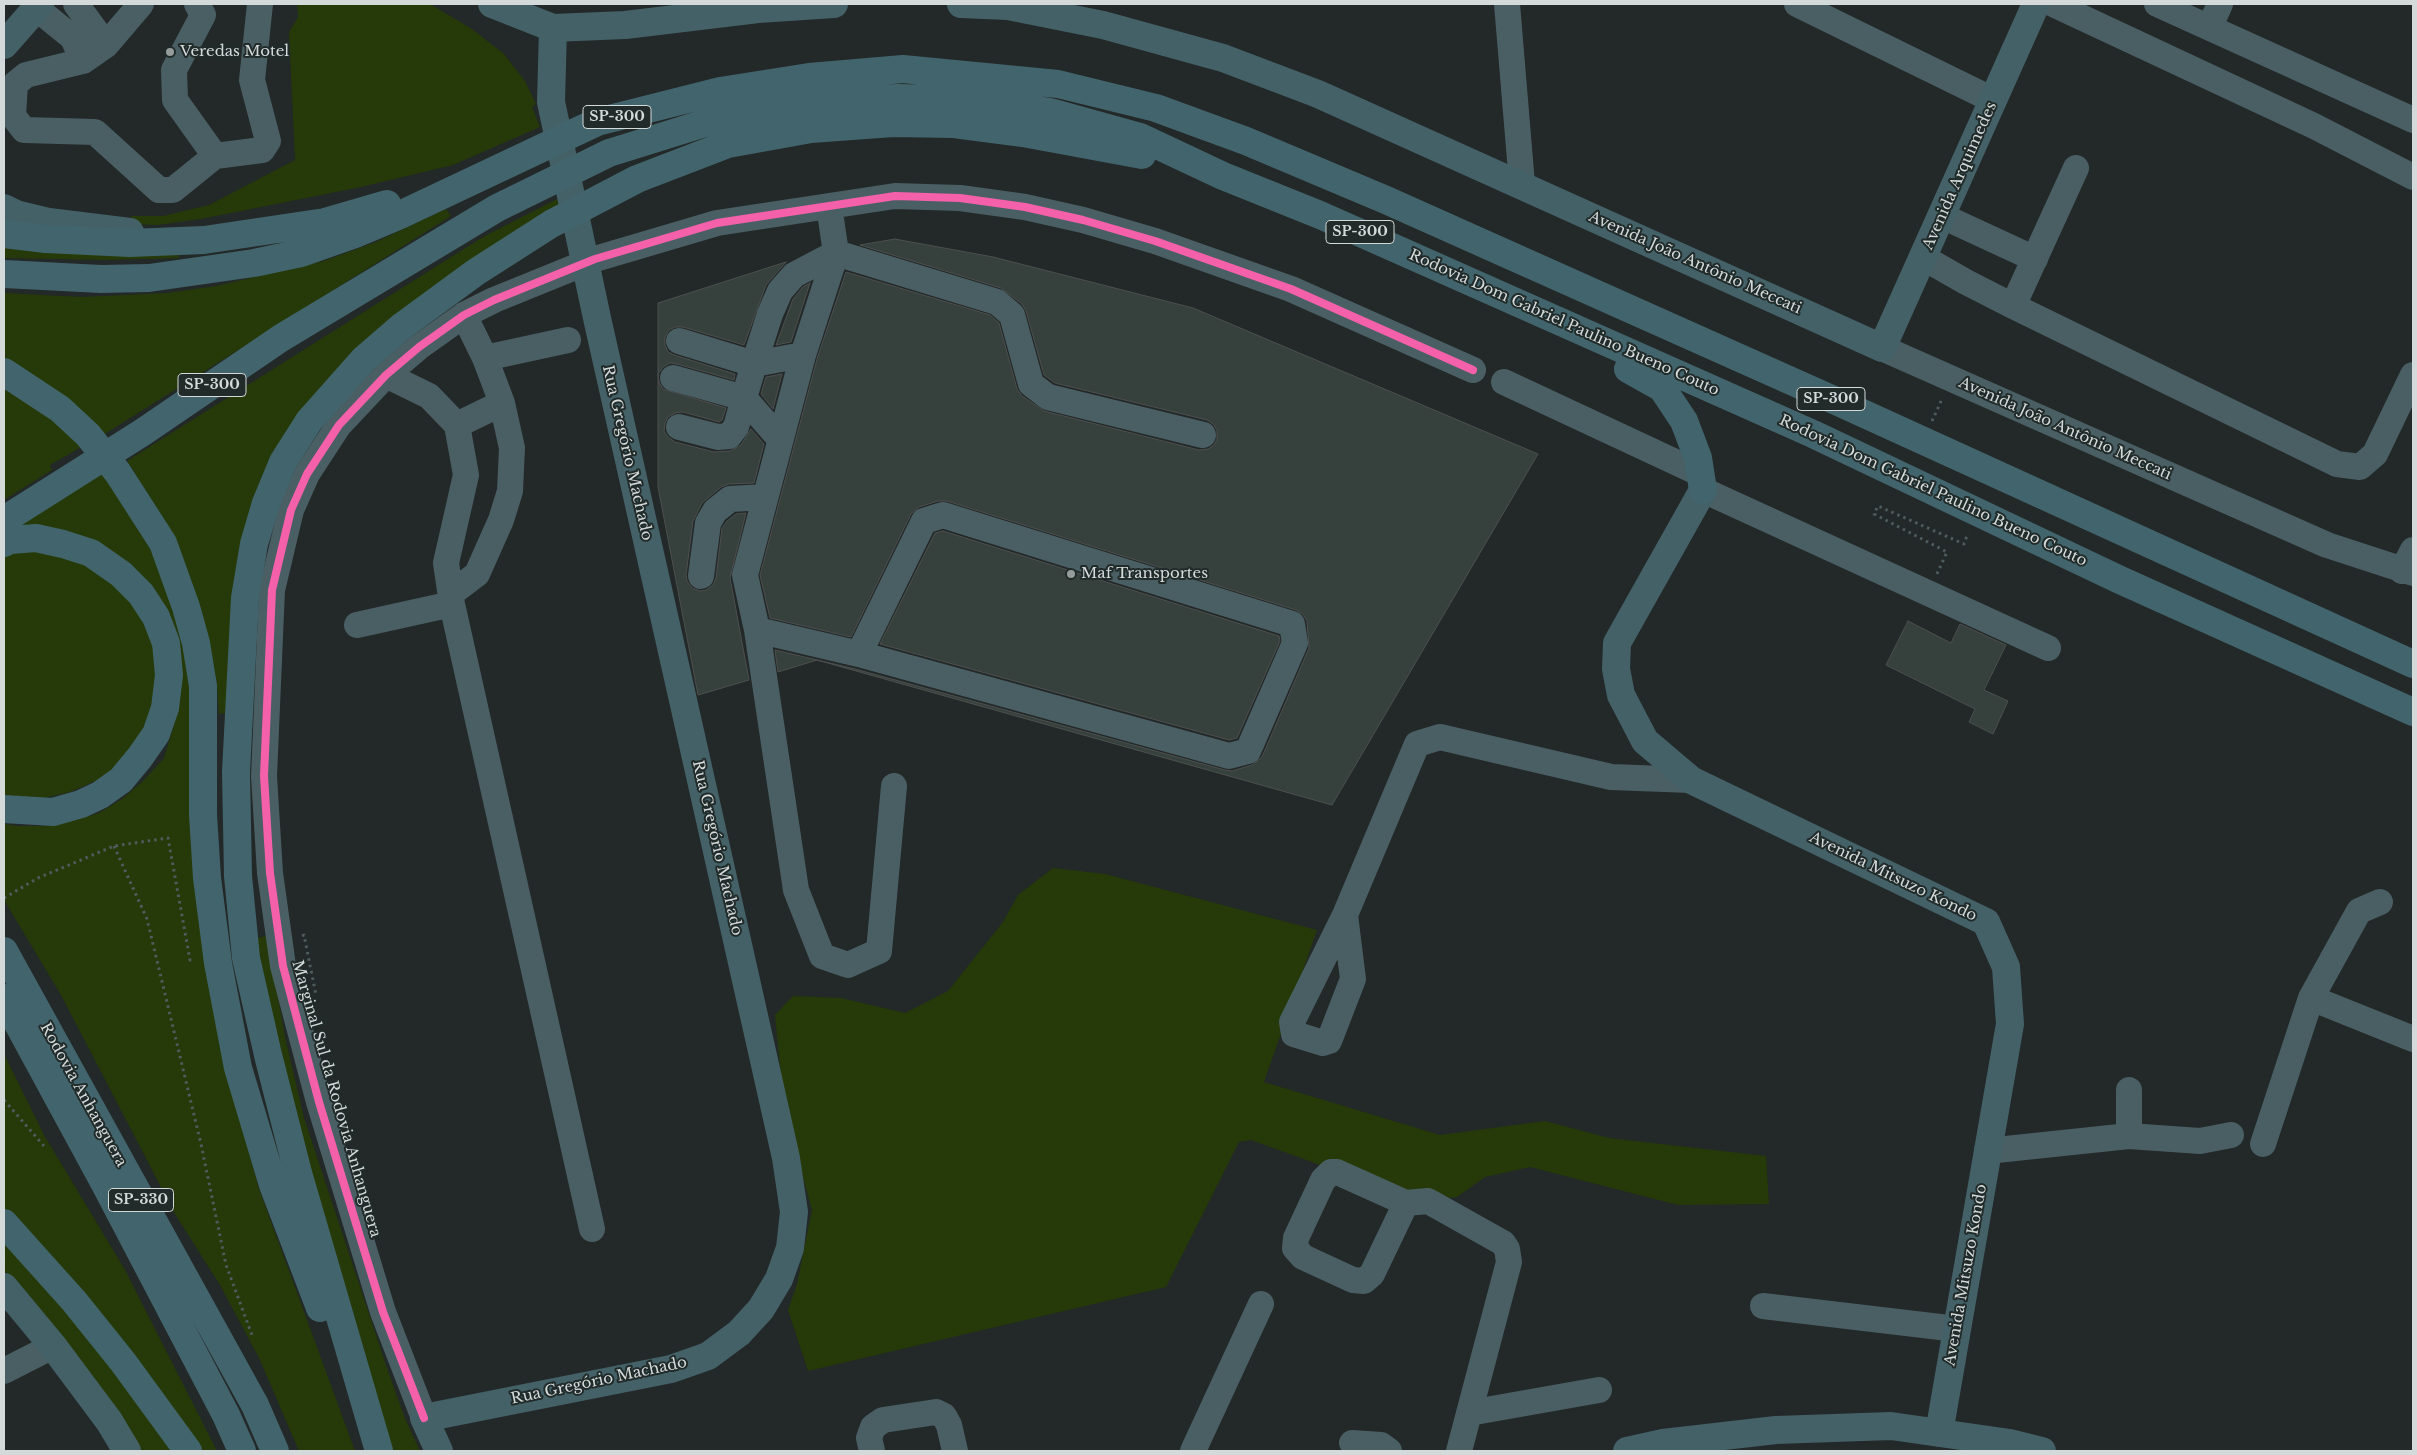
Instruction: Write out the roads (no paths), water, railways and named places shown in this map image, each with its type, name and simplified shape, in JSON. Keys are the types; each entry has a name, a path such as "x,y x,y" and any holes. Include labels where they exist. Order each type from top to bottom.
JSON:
{"highway":[{"name":"SP-300","path":"4,274 149,278 254,263 292,255 356,234 400,215 597,122 720,91 809,77 904,69 1058,84 1156,108 1255,145 1503,252 2413,664"},
{"name":"Rodovia Dom Gabriel Paulino Bueno Couto","path":"12,514 144,432 281,338 497,208 609,154 718,119 814,102 898,98 974,100 1050,112 1140,137 1223,176 1320,215 1813,434 2299,662 2413,712"},
{"path":"377,1451 300,1182 268,1056 246,958 238,876 236,772 247,589 254,544 266,503 284,462 309,421 364,359 401,327 476,272 551,224 638,179 728,144 811,129 893,123 954,124 1023,133 1134,153 1223,176"},
{"path":"4,234 46,239 130,243 204,240 325,222 372,209 512,162"},
{"path":"1493,291 1662,388 1684,421 1698,458 1702,482"},
{"path":"4,372 60,409 88,435 112,466 163,543 186,608 196,642 204,686 202,815 207,878 218,963 238,1068 273,1185 377,1451"},
{"path":"4,543 10,540 36,538 63,544 91,553 121,574 140,594 156,617 166,643 169,675 165,708 156,734 140,757 120,780 88,801 53,812 4,809"},
{"path":"2299,662 2413,725"},
{"name":"Rodovia Anhanguera","path":"4,951 250,1396 276,1451"},
{"name":"Rodovia Anhanguera","path":"4,998 110,1193 221,1406 242,1451"},
{"path":"4,1223 74,1301 117,1354 188,1451"}],"main road":[{"path":"492,4 553,28 625,25 758,9 834,4"},
{"name":"Avenida João Antônio Meccati","path":"961,4 1008,6 1103,25 1223,58 1318,94 1522,184 1882,348"},
{"name":"Avenida Arquimedes","path":"1882,348 1924,258 2036,4"},
{"path":"4,45 36,5"},
{"name":"Rua Gregório Machado","path":"424,1418 671,1368 708,1356 739,1333 761,1309 780,1279 790,1248 794,1212 786,1158 597,318 551,102 553,28"},
{"path":"4,208 16,214 49,222 204,240"},
{"name":"Avenida Mitsuzo Kondo","path":"1702,482 1617,643 1616,669 1620,695 1645,741 1691,780 1986,922 2006,967 2010,1024 1939,1433"},
{"path":"4,1287 53,1346 109,1421 127,1451"},
{"name":"Marginal Sul da Rodovia Anhanguera","path":"424,1418 439,1451"},
{"path":"1628,1451 1663,1443 1776,1430 1891,1426 2010,1443 2042,1451"}],"street":[{"path":"76,4 106,45"},
{"path":"141,4 106,45 83,61 26,75 15,84 13,116 24,130 95,132 159,190 173,190 215,156 262,150 268,141 252,80 260,4"},
{"path":"197,4 202,15 174,70 175,100 215,156"},
{"path":"1507,4 1522,184"},
{"path":"1798,4 1993,100"},
{"path":"2053,4 2314,126 2413,177"},
{"path":"2157,4 2215,15 2411,112"},
{"path":"36,5 73,38 83,61"},
{"path":"2013,306 2076,168"},
{"name":"Marginal Sul da Rodovia Anhanguera","path":"424,1418 383,1312 319,1102 282,956 270,873 264,776 272,590 291,510 307,474 340,425 386,375 419,347 464,315 494,300 595,260 717,223 895,196 960,198 1025,207 1084,220 1155,241 1291,289 1473,370"},
{"path":"829,206 836,253 803,355 744,575 757,630 796,890 822,956 848,965 879,952 894,786"},
{"path":"1942,216 2035,259"},
{"path":"679,426 718,438 730,436 736,427 770,314 780,291 794,275 836,253 997,302 1012,316 1031,384 1048,397 1203,435"},
{"path":"1924,258 2013,306 2337,464 2360,468 2375,454 2413,375"},
{"path":"357,625 452,598 477,574 502,520 510,491 512,448 502,403 485,358 464,315"},
{"path":"485,358 568,340"},
{"path":"679,341 754,364 803,355"},
{"name":"Avenida João Antônio Meccati","path":"1882,348 2327,545 2409,565"},
{"path":"386,375 429,396 457,425 466,475 446,563 452,598 592,1229"},
{"path":"673,378 744,398 780,439"},
{"path":"1504,382 1702,482 2048,648"},
{"path":"457,425 502,403"},
{"path":"701,576 708,523 715,511 730,499 765,497"},
{"path":"757,630 859,654 1229,756 1248,750 1295,643 1292,624 943,515 924,521 859,654"},
{"path":"1345,915 1417,744 1440,737 1611,777 1691,780"},
{"path":"2263,1144 2311,998 2358,911 2380,902"},
{"path":"2311,998 2413,1038"},
{"path":"2129,1090 2129,1136"},
{"path":"1987,1151 2129,1136 2200,1141 2231,1135"},
{"path":"1406,1203 1372,1274 1364,1281 1353,1280 1303,1257 1296,1248 1296,1238 1323,1180 1331,1172 1342,1173 1406,1203 1428,1201 1503,1243 1507,1249 1509,1262 1459,1451"},
{"path":"1192,1451 1261,1304"},
{"path":"1763,1306 1957,1329"},
{"path":"4,1371 53,1346"},
{"path":"1469,1413 1599,1390"},
{"path":"872,1451 869,1438 872,1427 883,1420 936,1412 944,1416 949,1425 955,1451"},
{"path":"1352,1443 1381,1445 1389,1451"}],"place":[{"name":"Veredas Motel","path":"170,52"},
{"name":"Maf Transportes","path":"1071,574"}]}
